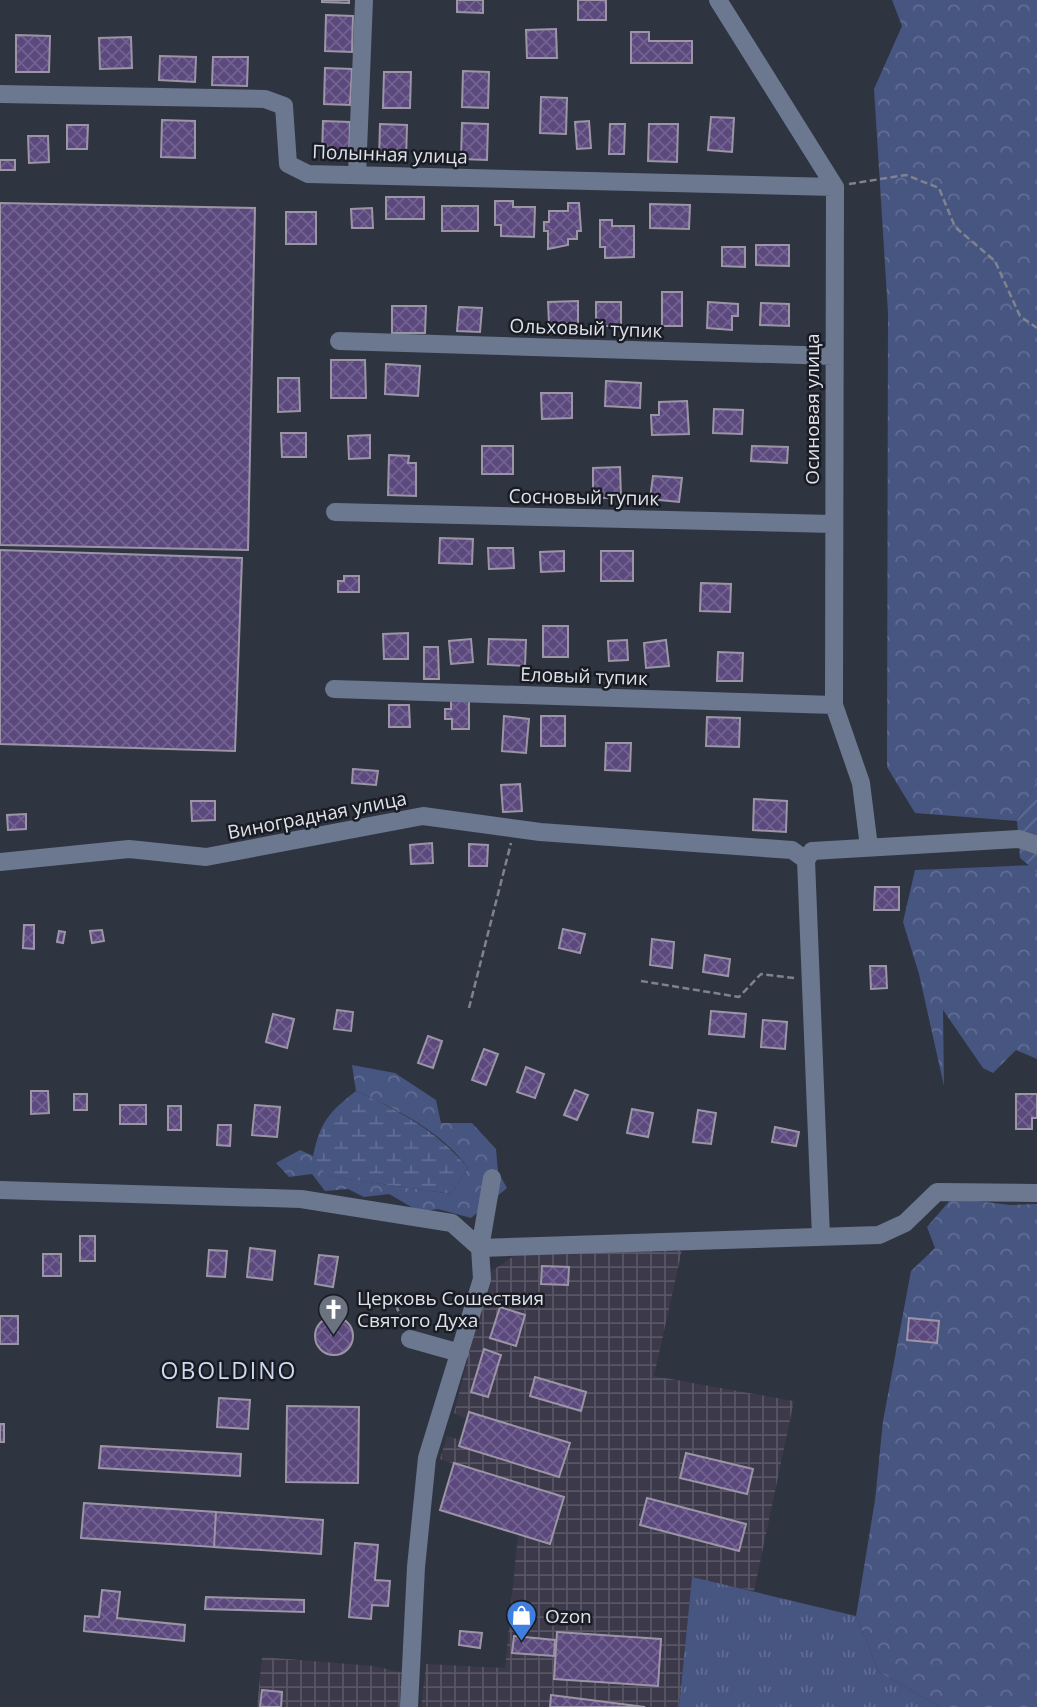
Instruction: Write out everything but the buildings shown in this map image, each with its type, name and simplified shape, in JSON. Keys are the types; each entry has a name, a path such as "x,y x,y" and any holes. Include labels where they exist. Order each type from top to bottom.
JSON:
{"street":[{"path":"357,175 364,0"},
{"path":"725,4 835,187"},
{"name":"Полынная улица","path":"0,94 265,99 284,106 288,164 308,174 835,187"},
{"name":"Осиновая улица","path":"835,187 832,356 834,705 861,783 869,847"},
{"name":"Ольховый тупик","path":"338,341 832,356"},
{"name":"Сосновый тупик","path":"335,512 832,524"},
{"name":"Еловый тупик","path":"334,689 834,705"},
{"name":"Виноградная улица","path":"0,862 129,849 206,857 423,816 540,831 792,850 806,860"},
{"path":"821,1237 806,860 812,851 869,847 1019,839 1037,845"},
{"path":"409,1707 416,1567 427,1458 482,1279 480,1248 492,1178"},
{"path":"0,1189 302,1199 452,1223 480,1248 879,1235 905,1223 928,1199 948,1190 1037,1193"},
{"path":"410,1339 460,1353"}],"path":[{"path":"835,187 906,175 939,188 955,227 995,261 1020,316 1037,328"},
{"path":"469,1008 515,826"},
{"path":"641,981 739,997 761,974 811,981"},
{"path":"392,1295 410,1339"}],"shaded area":[{"path":"682,1250 654,1376 794,1401 754,1591 692,1578 679,1707 421,1707 426,1664 505,1668 518,1534 440,1510 454,1464 440,1459 447,1436 461,1440 467,1419 454,1413 490,1272 517,1254"},
{"path":"262,1657 374,1666 413,1675 409,1707 257,1707"}],"green space":[{"path":"892,0 1037,0 1037,780 1017,821 915,813 887,767 888,313 874,89 902,26"},
{"path":"1037,780 1037,872 1020,858 1017,821"},
{"path":"1037,865 1037,1059 1016,1050 993,1073 983,1068 943,1010 944,1086 919,974 903,922 915,870"},
{"path":"352,1065 395,1073 436,1100 441,1123 472,1123 496,1149 498,1172 507,1188 471,1218 438,1209 420,1212 389,1194 364,1197 348,1189 325,1191 312,1174 289,1177 276,1163 300,1150 313,1156 328,1176 451,1194 468,1168 432,1132 356,1091"},
{"path":"356,1091 417,1123 444,1143 468,1168 451,1194 327,1176 313,1156 319,1134 332,1112"},
{"path":"952,1198 1010,1205 1037,1204 1037,1707 941,1707 879,1672 856,1616 875,1500 883,1421 911,1271 935,1248 927,1227"},
{"path":"692,1577 856,1616 879,1672 941,1707 679,1707"}],"place":[{"name":"Церковь Сошествия Святого Духа","path":"334,1336"},
{"name":"Ozon","path":"522,1643"}],"district":[{"name":"OBOLDINO","path":"229,1370"}]}
